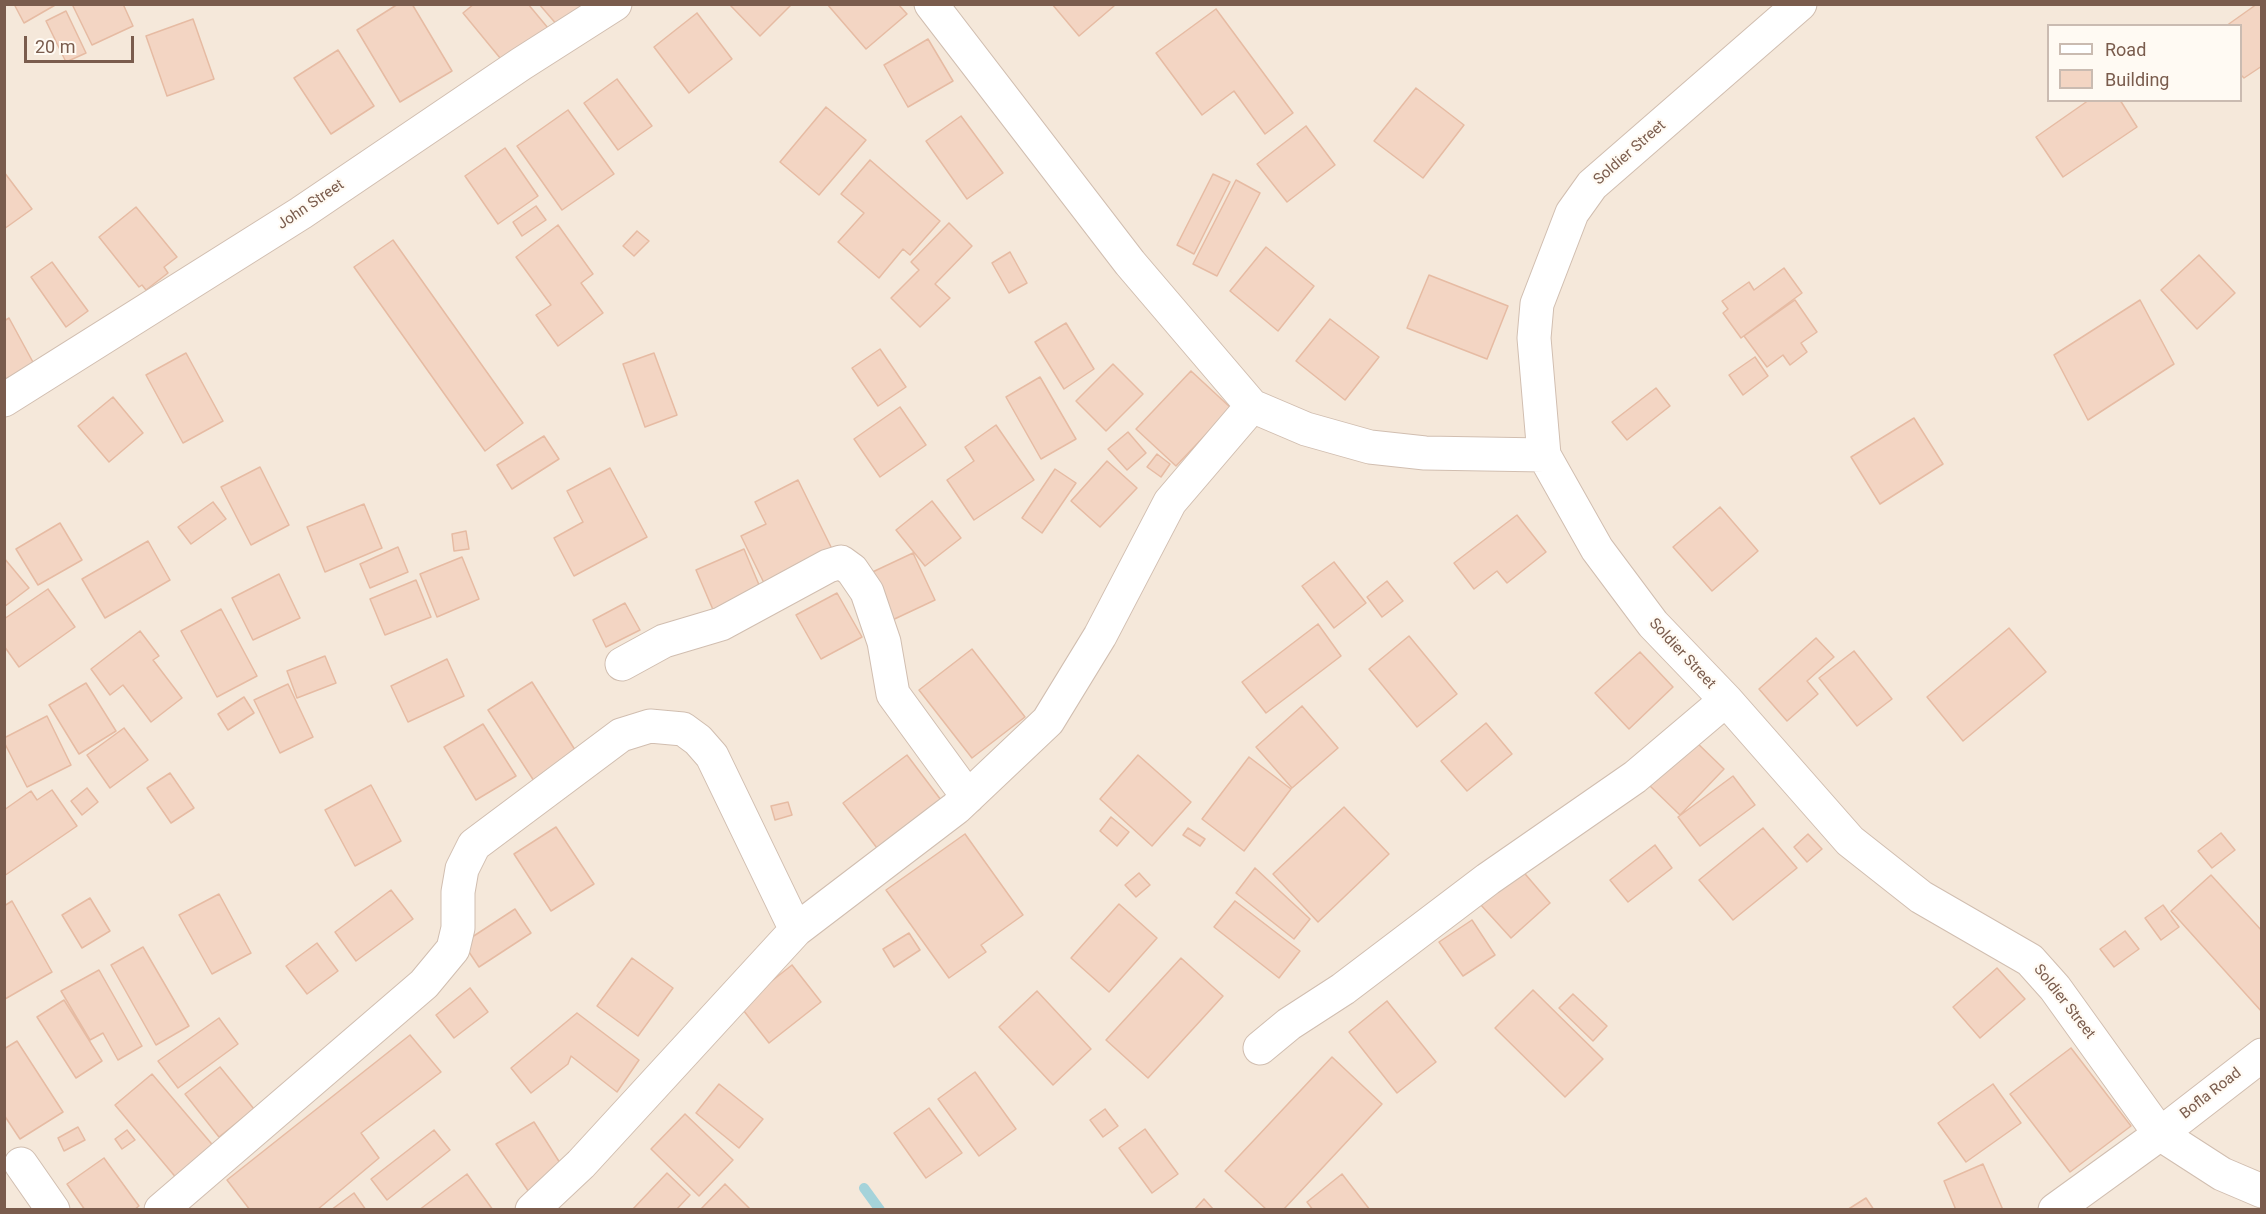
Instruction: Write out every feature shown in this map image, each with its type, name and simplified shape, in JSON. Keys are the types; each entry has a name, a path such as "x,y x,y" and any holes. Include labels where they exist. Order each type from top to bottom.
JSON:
{"street":[{"name":"John Street","path":"4,400 301,213 521,64 615,4"},
{"path":"931,4 1130,263 1252,406 1306,429 1370,447 1425,453 1544,455"},
{"name":"Soldier Street","path":"1800,4 1592,185 1572,213 1537,304 1534,338 1544,455 1604,559 1653,624 1726,700 1850,841 1922,897 2030,960 2055,988 2160,1134 2222,1174 2262,1191"},
{"path":"532,1209 581,1164 796,930 939,822 1048,721 1100,636 1170,502 1252,406"},
{"path":"622,664 664,640 721,624 828,566 841,562 852,570 867,592 885,642 893,694 968,797"},
{"path":"1260,1048 1290,1024 1343,989 1488,879 1635,777 1726,700"},
{"path":"161,1209 423,984 453,949 458,928 458,892 462,869 474,844 621,735 650,726 683,729 698,740 712,756 796,930"},
{"name":"Bofla Road","path":"2055,1209 2160,1134 2262,1055"},
{"path":"21,1164 53,1209"}],"shaded area":[{"path":"5,5 2261,5 2261,1209 5,1209"}],"building":[{"path":"14,4 57,4 24,23"},
{"path":"72,4 123,4 133,26 92,45"},
{"path":"398,4 412,4 452,71 400,102 357,30"},
{"path":"474,4 528,4 548,28 505,64 463,13"},
{"path":"539,4 581,4 582,5 558,26"},
{"path":"729,4 792,4 760,36"},
{"path":"827,4 898,4 907,14 866,49"},
{"path":"1052,4 1113,4 1114,6 1079,36"},
{"path":"2257,4 2262,4 2262,66 2244,78 2242,76 2242,24 2229,24"},
{"path":"1216,9 1293,113 1265,134 1234,91 1202,115 1156,53"},
{"path":"66,11 86,53 66,62 46,21"},
{"path":"697,13 732,59 689,93 654,47"},
{"path":"193,19 214,79 167,96 146,36"},
{"path":"928,39 953,81 908,107 884,65"},
{"path":"338,50 374,106 331,134 294,78"},
{"path":"617,79 652,126 618,150 584,103"},
{"path":"1416,88 1464,125 1423,178 1374,141"},
{"path":"2086,102 2121,102 2137,127 2063,177 2036,137"},
{"path":"826,107 866,140 819,195 780,162"},
{"path":"568,110 614,174 562,210 517,146"},
{"path":"961,116 1003,173 967,199 926,141"},
{"path":"1306,126 1335,165 1287,202 1257,164"},
{"path":"505,148 538,196 498,224 465,176"},
{"path":"870,160 940,221 910,255 903,249 879,278 838,242 864,213 841,194"},
{"path":"4,172 32,209 4,229"},
{"path":"1213,174 1230,182 1194,254 1177,245"},
{"path":"1236,180 1260,193 1217,276 1193,264"},
{"path":"536,206 546,220 522,236 513,222"},
{"path":"136,207 177,257 164,267 168,273 146,290 142,285 139,287 99,237"},
{"path":"949,223 972,246 935,284 950,298 920,327 891,298 919,270 911,262"},
{"path":"558,225 593,274 581,283 603,313 558,346 536,315 551,305 516,257"},
{"path":"637,231 649,241 634,256 623,246"},
{"path":"393,240 523,423 485,451 354,267"},
{"path":"1266,247 1314,286 1278,331 1230,291"},
{"path":"1010,252 1027,283 1009,293 992,263"},
{"path":"2199,255 2235,293 2197,329 2161,290"},
{"path":"52,262 88,311 66,327 31,277"},
{"path":"1784,268 1802,293 1741,338 1723,313 1728,309 1722,301 1749,282 1754,290"},
{"path":"1429,275 1508,306 1487,359 1407,328"},
{"path":"1795,300 1817,332 1801,343 1807,352 1790,365 1783,355 1767,367 1744,336"},
{"path":"2140,300 2174,364 2088,420 2054,355"},
{"path":"9,318 34,364 4,380 4,321"},
{"path":"1330,319 1379,357 1345,400 1296,361"},
{"path":"1066,323 1094,369 1064,389 1035,342"},
{"path":"880,349 906,387 878,406 852,368"},
{"path":"186,353 223,421 183,443 146,375"},
{"path":"654,353 677,415 645,427 623,364"},
{"path":"1755,357 1768,376 1743,395 1729,375"},
{"path":"1113,364 1143,394 1106,431 1076,401"},
{"path":"1191,371 1231,408 1176,466 1136,429"},
{"path":"1040,377 1076,439 1041,459 1006,397"},
{"path":"1656,388 1670,406 1627,440 1612,422"},
{"path":"113,397 143,433 109,462 78,426"},
{"path":"900,407 926,445 880,477 854,439"},
{"path":"1914,418 1943,464 1880,504 1851,457"},
{"path":"996,425 1034,480 974,520 947,480 974,461 965,447"},
{"path":"1128,432 1146,453 1127,470 1108,449"},
{"path":"544,436 559,459 512,489 497,465"},
{"path":"1157,454 1170,464 1161,477 1147,467"},
{"path":"1107,461 1137,488 1100,527 1071,501"},
{"path":"260,467 289,525 251,545 221,487"},
{"path":"610,468 647,537 574,576 554,538 583,522 567,491"},
{"path":"1055,469 1076,483 1042,533 1022,518"},
{"path":"798,480 833,551 765,585 741,536 766,524 755,502"},
{"path":"932,501 961,538 925,566 896,530"},
{"path":"213,502 226,519 191,544 178,527"},
{"path":"364,504 382,548 325,572 307,527"},
{"path":"1720,507 1758,551 1712,591 1673,547"},
{"path":"1517,515 1546,552 1507,583 1497,571 1474,589 1454,563"},
{"path":"60,523 82,560 38,585 16,549"},
{"path":"466,531 469,549 454,551 452,534"},
{"path":"148,541 170,580 105,618 82,579"},
{"path":"398,547 408,572 370,588 360,564"},
{"path":"744,549 762,592 714,612 696,570"},
{"path":"913,553 935,600 886,623 864,576"},
{"path":"462,557 479,599 437,617 420,574"},
{"path":"4,558 29,588 4,607"},
{"path":"1334,562 1366,603 1334,628 1302,586"},
{"path":"279,574 300,618 253,640 232,598"},
{"path":"416,580 431,617 385,635 370,599"},
{"path":"1387,581 1403,601 1382,617 1367,597"},
{"path":"48,589 75,627 19,667 4,646 4,619"},
{"path":"837,593 862,637 821,659 796,615"},
{"path":"625,603 640,630 606,647 593,620"},
{"path":"221,609 257,676 217,697 181,631"},
{"path":"1318,624 1341,656 1266,713 1242,682"},
{"path":"2009,628 2046,672 1963,741 1927,697"},
{"path":"140,631 159,656 153,660 182,698 151,722 123,685 110,695 91,669"},
{"path":"1409,636 1457,694 1417,727 1369,669"},
{"path":"1816,638 1834,657 1807,681 1818,694 1787,721 1759,689"},
{"path":"972,649 1025,717 972,758 919,690"},
{"path":"1854,651 1892,699 1857,726 1819,678"},
{"path":"1640,652 1673,687 1629,729 1595,693"},
{"path":"325,656 336,683 297,698 287,671"},
{"path":"447,659 464,696 408,722 391,686"},
{"path":"532,682 577,753 534,781 488,710"},
{"path":"86,683 116,731 79,754 49,705"},
{"path":"288,684 313,737 280,753 254,700"},
{"path":"244,697 254,713 228,730 218,714"},
{"path":"1302,706 1338,748 1292,788 1256,747"},
{"path":"47,716 71,765 27,787 4,738"},
{"path":"1486,723 1512,754 1467,791 1441,761"},
{"path":"483,724 516,776 476,800 444,747"},
{"path":"124,728 148,760 110,788 87,755"},
{"path":"1693,739 1724,769 1680,815 1649,785"},
{"path":"907,755 944,804 880,852 843,803"},
{"path":"1138,755 1191,802 1152,846 1100,799"},
{"path":"1249,757 1291,789 1244,851 1202,819"},
{"path":"170,773 194,808 171,823 147,788"},
{"path":"1733,776 1755,805 1700,846 1678,817"},
{"path":"371,785 401,841 355,866 325,810"},
{"path":"87,788 98,802 82,815 71,801"},
{"path":"52,790 77,826 4,876 4,810 31,791 37,800"},
{"path":"788,802 792,815 775,820 771,806"},
{"path":"1344,807 1389,854 1318,922 1273,874"},
{"path":"1111,817 1129,832 1117,846 1100,831"},
{"path":"556,827 594,884 551,911 514,854"},
{"path":"1188,828 1205,839 1200,846 1183,835"},
{"path":"1763,828 1797,868 1733,920 1699,880"},
{"path":"2221,833 2235,850 2212,868 2198,851"},
{"path":"965,834 1023,915 981,945 986,952 949,978 886,890"},
{"path":"1808,834 1822,849 1807,862 1794,847"},
{"path":"1655,845 1672,868 1628,902 1610,880"},
{"path":"1255,868 1310,919 1294,939 1236,893"},
{"path":"1520,868 1550,903 1511,938 1480,904"},
{"path":"1139,873 1150,885 1136,897 1125,885"},
{"path":"2211,875 2262,931 2262,1012 2171,911"},
{"path":"391,890 413,919 356,961 335,932"},
{"path":"219,894 251,953 212,974 179,915"},
{"path":"90,898 110,931 82,948 62,915"},
{"path":"12,901 52,972 5,999 4,906"},
{"path":"1235,901 1300,951 1279,978 1214,927"},
{"path":"1119,904 1157,938 1109,992 1071,958"},
{"path":"2163,905 2179,927 2161,940 2145,918"},
{"path":"515,909 531,933 479,967 463,943"},
{"path":"1472,920 1495,955 1463,976 1439,942"},
{"path":"2125,931 2139,949 2114,967 2100,949"},
{"path":"909,933 920,950 894,967 883,949"},
{"path":"317,943 338,971 307,994 286,966"},
{"path":"143,947 189,1026 156,1045 111,965"},
{"path":"632,958 673,988 638,1036 597,1006"},
{"path":"1181,958 1223,996 1148,1078 1106,1040"},
{"path":"792,965 821,1002 769,1043 740,1006"},
{"path":"1997,968 2025,999 1980,1038 1953,1007"},
{"path":"99,970 142,1046 118,1060 103,1033 90,1040 61,991"},
{"path":"470,988 488,1012 454,1038 436,1015"},
{"path":"1533,990 1603,1059 1565,1097 1495,1028"},
{"path":"1037,991 1091,1049 1053,1085 999,1027"},
{"path":"1573,994 1607,1026 1593,1041 1559,1008"},
{"path":"64,1000 102,1061 76,1078 37,1017"},
{"path":"1387,1001 1436,1062 1397,1093 1349,1032"},
{"path":"577,1013 639,1060 617,1092 571,1056 568,1064 531,1093 511,1068"},
{"path":"219,1018 238,1044 178,1088 158,1061"},
{"path":"410,1035 441,1072 361,1133 379,1158 317,1210 250,1210 227,1180"},
{"path":"17,1041 63,1112 20,1139 4,1115 4,1049"},
{"path":"2071,1048 2131,1126 2070,1172 2010,1094"},
{"path":"1332,1057 1382,1104 1283,1210 1267,1210 1225,1171"},
{"path":"220,1067 254,1109 219,1137 185,1094"},
{"path":"975,1072 1016,1129 979,1156 938,1099"},
{"path":"152,1074 216,1149 178,1180 115,1105"},
{"path":"719,1084 763,1119 739,1148 696,1113"},
{"path":"1993,1084 2021,1123 1966,1162 1938,1123"},
{"path":"929,1108 962,1153 926,1178 894,1133"},
{"path":"1105,1109 1118,1126 1103,1137 1090,1120"},
{"path":"685,1114 733,1160 699,1196 651,1149"},
{"path":"534,1122 567,1174 531,1195 496,1144"},
{"path":"78,1127 85,1140 64,1151 58,1138"},
{"path":"1145,1129 1178,1174 1152,1193 1119,1148"},
{"path":"127,1130 135,1140 122,1149 115,1139"},
{"path":"434,1130 450,1150 387,1200 371,1179"},
{"path":"104,1158 139,1206 134,1210 85,1210 67,1184"},
{"path":"1983,1164 2003,1210 1956,1210 1944,1181"},
{"path":"667,1173 690,1195 676,1210 632,1210"},
{"path":"467,1174 493,1210 419,1210"},
{"path":"1342,1174 1370,1210 1313,1210 1307,1202"},
{"path":"725,1184 751,1210 700,1210"},
{"path":"354,1193 366,1210 331,1210"},
{"path":"1866,1198 1874,1210 1847,1210"},
{"path":"1204,1199 1214,1210 1194,1210"}],"waterway":[{"path":"864,1188 880,1210"}]}
